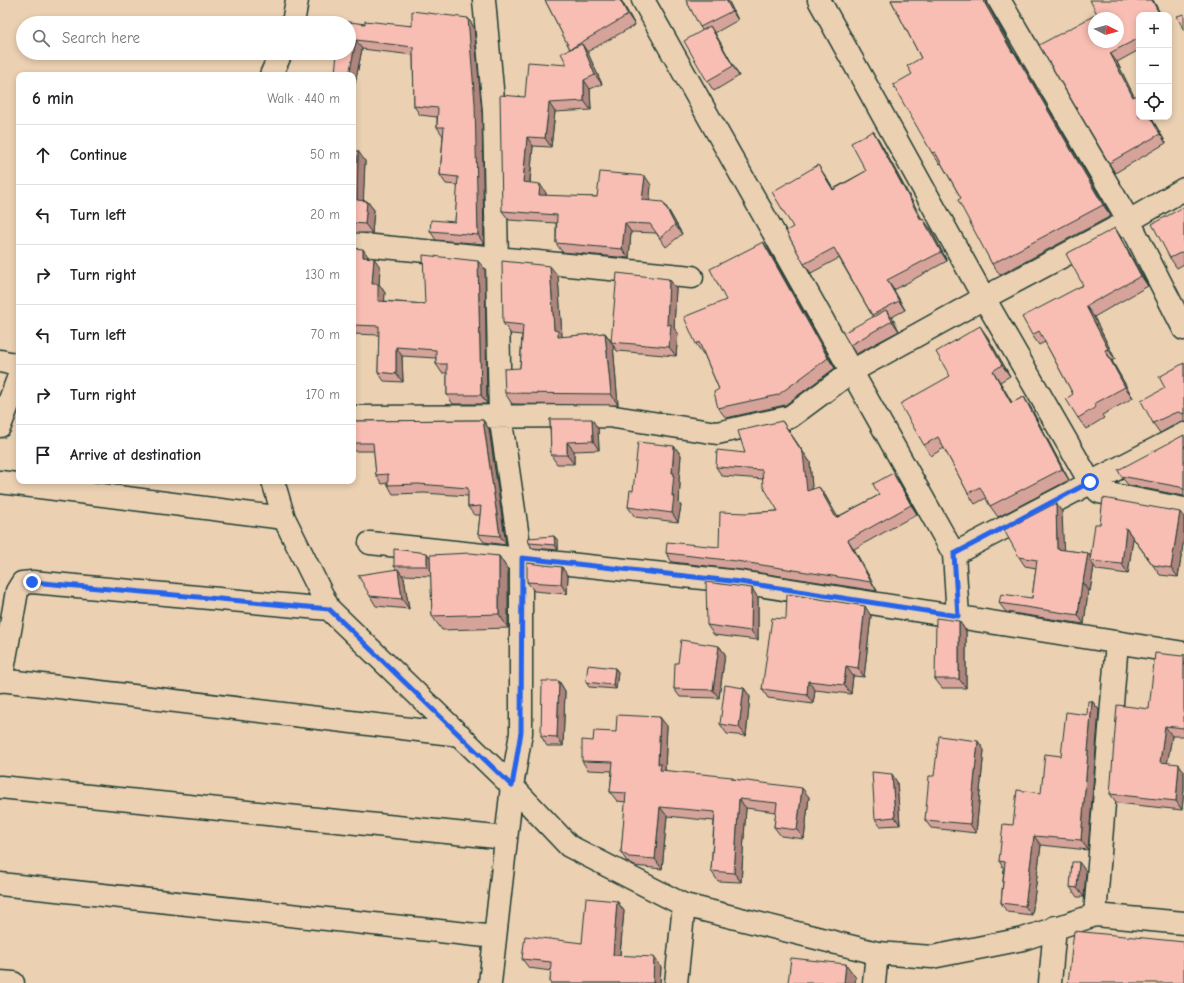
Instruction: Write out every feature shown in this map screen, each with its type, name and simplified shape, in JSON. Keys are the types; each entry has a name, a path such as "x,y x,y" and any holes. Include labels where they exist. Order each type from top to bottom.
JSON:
{"street":[{"path":"294,16 297,0"},
{"path":"484,0 494,111 500,415 522,558 521,732 512,786 490,983"},
{"path":"643,0 954,554 958,616"},
{"path":"819,0 984,298 1090,482 1099,492 1184,509"},
{"path":"999,0 1129,222 1184,329"},
{"path":"272,72 278,60"},
{"path":"356,416 608,416 718,433 790,417 852,371 984,298 1129,222 1184,189"},
{"path":"356,244 692,277"},
{"path":"0,361 16,364"},
{"path":"0,426 16,384"},
{"path":"954,554 1184,434"},
{"path":"0,482 284,518"},
{"path":"273,484 284,518 329,609 512,786 569,846 684,905 877,953 932,957 1023,939 1095,915 1184,923"},
{"path":"370,543 740,582 1184,653"},
{"path":"329,609 32,582 22,583 17,590 0,681 460,735"},
{"path":"1095,915 1117,642"},
{"path":"0,787 506,838"},
{"path":"0,884 495,937"},
{"path":"676,983 684,905"},
{"path":"1050,983 1055,928"},
{"path":"874,983 877,953"},
{"path":"0,982 13,983"}],"building":[{"path":"545,0 620,0 628,15 570,49"},
{"path":"686,0 726,0 732,11 700,27"},
{"path":"891,0 983,0 1012,52 1014,52 1103,205 992,264 958,200 961,198 935,152 932,153 893,85 912,74 907,66 921,58"},
{"path":"1090,0 1152,0 1158,12 1136,12 1136,40 1124,46 1124,12 1096,12"},
{"path":"412,11 468,18 475,103 478,235 430,231 431,220 455,222 458,177 440,175 444,127 437,127 438,108 414,106 413,47 356,40 356,23 365,24 365,21 412,26"},
{"path":"1184,14 1184,31 1177,16"},
{"path":"1088,19 1088,48 1120,48 1110,53 1133,97 1136,96 1136,120 1152,120 1160,134 1109,163 1039,45"},
{"path":"710,26 733,66 707,81 684,41"},
{"path":"582,44 595,75 584,80 584,101 549,103 545,138 527,137 523,182 540,184 539,195 597,197 600,172 645,176 642,200 663,202 675,225 660,238 650,224 625,223 622,249 556,243 557,215 502,211 500,95 525,97 528,62 567,65 561,53"},
{"path":"336,60 352,60 350,72 335,72"},
{"path":"873,131 921,220 923,219 941,252 887,280 899,301 872,315 834,248 804,264 786,231 793,227 772,192 818,165 833,190 866,171 851,143"},
{"path":"356,151 358,151 357,200 367,201 365,224 356,223"},
{"path":"1184,207 1184,251 1170,258 1152,224"},
{"path":"1115,228 1141,276 1086,306 1108,349 1105,350 1125,387 1094,404 1096,407 1078,418 1066,399 1073,394 1039,331 1032,335 1022,317 1083,285 1066,254"},
{"path":"763,242 828,358 778,395 718,408 714,392 719,389 699,342 696,344 684,317 726,300 710,269"},
{"path":"356,248 363,249 363,257 374,258 372,284 378,284 378,301 425,304 423,255 478,261 481,395 447,395 447,364 436,364 436,350 396,347 396,374 378,372 379,326 356,325"},
{"path":"502,261 550,266 554,330 558,331 558,337 605,333 611,394 505,393 504,369 520,368 523,325 503,323"},
{"path":"617,273 669,279 667,325 671,324 669,347 611,342"},
{"path":"886,310 892,321 850,345 843,333"},
{"path":"980,326 1002,365 993,371 1011,403 1024,397 1062,469 990,506 980,487 968,493 938,437 924,445 900,404 950,376 936,352"},
{"path":"1184,363 1184,414 1178,412 1153,423 1141,401 1165,388 1159,377"},
{"path":"550,419 592,419 593,441 567,442 567,455 551,455"},
{"path":"483,420 500,536 478,534 481,506 468,507 468,488 418,484 388,485 388,474 376,475 373,443 356,443 356,421"},
{"path":"782,421 803,453 807,491 819,487 836,518 879,495 873,484 893,473 911,505 848,540 871,582 736,561 666,553 667,542 719,547 720,512 747,513 778,511 763,486 762,470 716,467 717,450 745,453 738,431"},
{"path":"1184,435 1184,490 1180,487 1121,476 1118,470"},
{"path":"638,442 674,446 672,496 674,496 672,513 628,507 630,490 633,491"},
{"path":"1103,498 1180,512 1171,568 1153,565 1126,528 1122,564 1090,561 1095,524 1100,524"},
{"path":"1056,503 1057,549 1088,553 1082,582 1078,615 999,603 1001,594 1032,598 1037,560 1019,557 1004,530"},
{"path":"554,536 555,545 529,543 528,538"},
{"path":"394,549 427,553 427,566 394,566"},
{"path":"470,553 499,556 499,614 432,616 430,555"},
{"path":"527,563 562,567 561,584 527,582"},
{"path":"398,569 402,599 370,596 358,575"},
{"path":"706,582 752,588 751,631 707,625"},
{"path":"787,594 865,606 858,668 846,666 844,685 808,681 807,695 762,689 772,618 786,619"},
{"path":"936,618 959,621 959,679 935,679"},
{"path":"681,640 719,646 713,690 674,689 675,663 678,663"},
{"path":"1155,653 1182,656 1184,654 1184,728 1165,726 1160,762 1179,764 1176,801 1110,794 1117,705 1149,709"},
{"path":"588,665 615,668 613,685 586,682"},
{"path":"542,681 559,681 557,737 541,736"},
{"path":"725,685 744,688 739,727 720,724"},
{"path":"1088,701 1092,701 1081,840 1034,836 1025,906 1001,903 1005,862 999,861 1003,824 1013,825 1017,790 1041,793 1045,754 1061,756 1066,712 1087,715"},
{"path":"617,715 660,717 658,764 661,764 660,770 732,777 732,779 802,788 797,830 774,827 777,803 739,799 734,873 711,871 715,812 660,807 655,859 629,857 621,852 626,793 610,792 613,762 582,761 582,740 593,741 594,731 616,732"},
{"path":"939,736 978,741 970,824 925,820 929,776 934,776"},
{"path":"872,772 892,774 895,817 875,819"},
{"path":"1072,862 1079,862 1077,888 1070,887"},
{"path":"586,898 617,901 613,955 654,957 653,983 550,983 551,962 522,959 525,936 582,943"},
{"path":"1074,931 1184,942 1184,983 1068,983"},
{"path":"791,958 846,964 844,983 788,983"}],"route":[{"path":"32,582 329,609 512,786 521,732 522,558 740,582 958,616 954,554 1090,482"}]}
